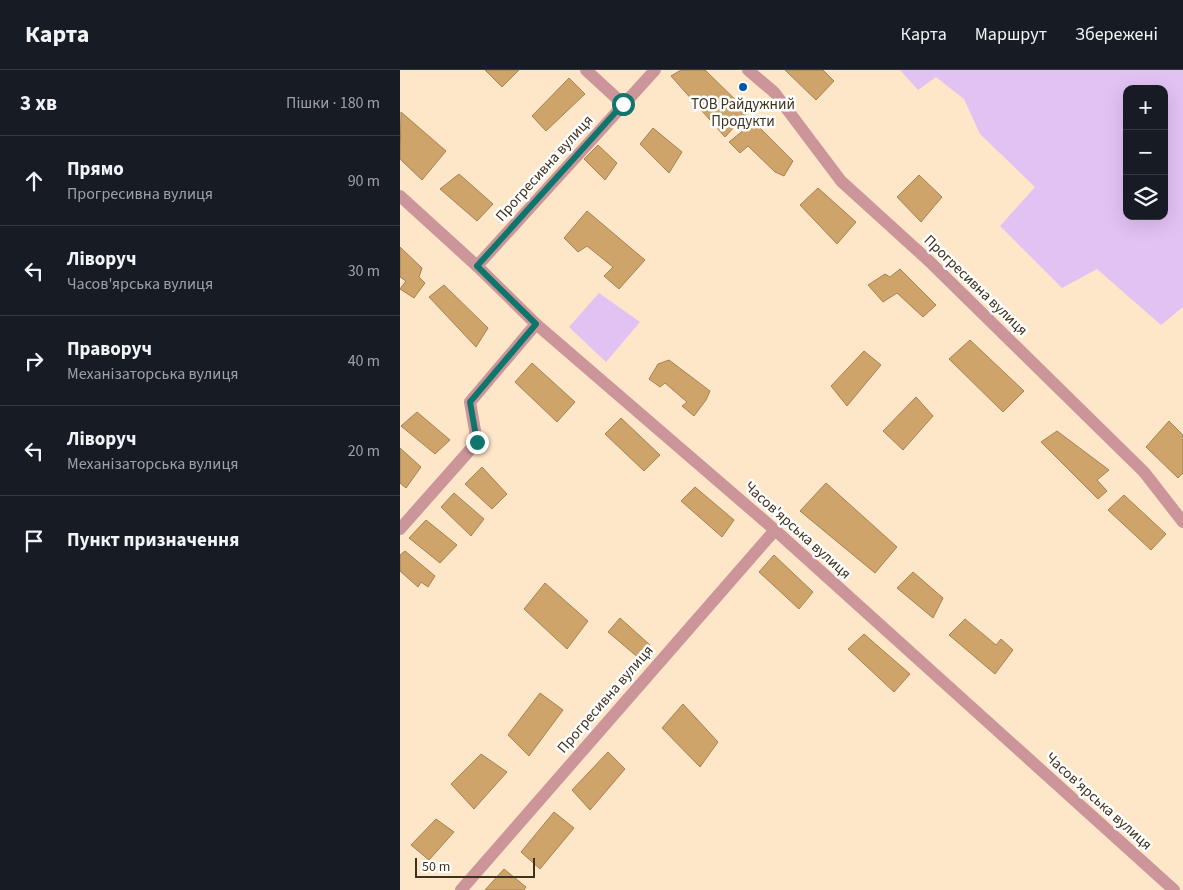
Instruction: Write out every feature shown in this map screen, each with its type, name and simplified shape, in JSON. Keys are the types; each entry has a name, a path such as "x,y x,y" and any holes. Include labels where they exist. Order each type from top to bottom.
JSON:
{"street":[{"path":"586,70 623,104"},
{"name":"Прогресивна вулиця","path":"477,266 655,70"},
{"name":"Прогресивна вулиця","path":"748,70 774,92 841,182 929,261 1130,459 1183,522"},
{"name":"Часов'ярська вулиця","path":"400,196 477,266 536,324 775,530 1174,890"},
{"path":"400,529 477,442 470,402 536,324"},
{"name":"Прогресивна вулиця","path":"460,890 775,530"}],"shaded area":[{"path":"900,70 1183,70 1183,307 1161,325 1097,269 1062,288 1000,226 1035,187 980,134 964,99 936,77 918,90"},
{"path":"599,293 640,322 606,362 569,327"}],"building":[{"path":"485,70 519,70 502,87"},
{"path":"681,70 705,70 748,112 725,137 671,76"},
{"path":"785,70 823,70 834,81 816,100"},
{"path":"569,78 585,94 546,131 532,116"},
{"path":"401,112 446,151 422,180 400,159"},
{"path":"754,122 793,161 784,176 775,172 748,146 740,153 729,142"},
{"path":"653,128 682,152 669,173 640,144"},
{"path":"598,145 617,163 605,180 584,159"},
{"path":"459,174 493,204 477,221 440,189"},
{"path":"919,175 942,197 921,222 897,197"},
{"path":"818,188 856,222 837,244 800,205"},
{"path":"587,211 645,260 619,289 604,276 613,267 587,246 578,252 564,238"},
{"path":"400,247 422,268 419,277 425,283 414,298 400,289 406,281 400,277"},
{"path":"900,269 936,305 923,317 897,293 883,302 868,285 885,274 890,277"},
{"path":"444,285 488,328 476,347 429,297"},
{"path":"970,340 1024,391 1003,412 949,359"},
{"path":"864,351 881,365 847,406 831,386"},
{"path":"669,360 710,391 694,416 682,406 687,402 665,383 660,387 649,379 658,364"},
{"path":"532,363 575,402 557,422 515,382"},
{"path":"916,397 933,416 903,450 883,431"},
{"path":"417,412 450,440 435,454 401,426"},
{"path":"621,418 660,455 644,471 605,434"},
{"path":"1169,421 1183,435 1183,473 1178,478 1146,447"},
{"path":"1057,431 1109,470 1097,480 1107,491 1098,499 1041,442"},
{"path":"400,448 421,467 406,488 400,483"},
{"path":"482,467 507,494 492,509 465,484"},
{"path":"826,483 897,547 875,573 800,511"},
{"path":"695,487 734,520 722,537 681,501"},
{"path":"454,493 484,519 471,536 441,507"},
{"path":"1124,495 1166,534 1151,550 1108,510"},
{"path":"426,520 457,545 440,563 409,538"},
{"path":"405,551 435,576 428,587 421,582 418,587 400,571 400,555"},
{"path":"774,555 813,592 799,609 759,572"},
{"path":"913,572 943,598 933,618 897,588"},
{"path":"545,583 588,621 567,649 524,609"},
{"path":"620,618 650,645 640,659 608,632"},
{"path":"965,619 996,645 1001,639 1013,650 995,674 949,635"},
{"path":"864,634 910,674 894,692 848,649"},
{"path":"540,693 563,710 529,756 508,735"},
{"path":"683,704 718,742 700,767 662,728"},
{"path":"608,752 625,769 590,810 572,790"},
{"path":"481,754 507,772 474,809 451,784"},
{"path":"554,812 574,828 540,869 521,852"},
{"path":"436,819 454,832 429,860 411,845"},
{"path":"504,869 526,887 524,890 485,890"}],"place":[{"name":"ТОВ Райдужний Продукти","path":"743,87"}],"route":[{"path":"477,442 470,402 536,324 477,266 623,104"}]}
